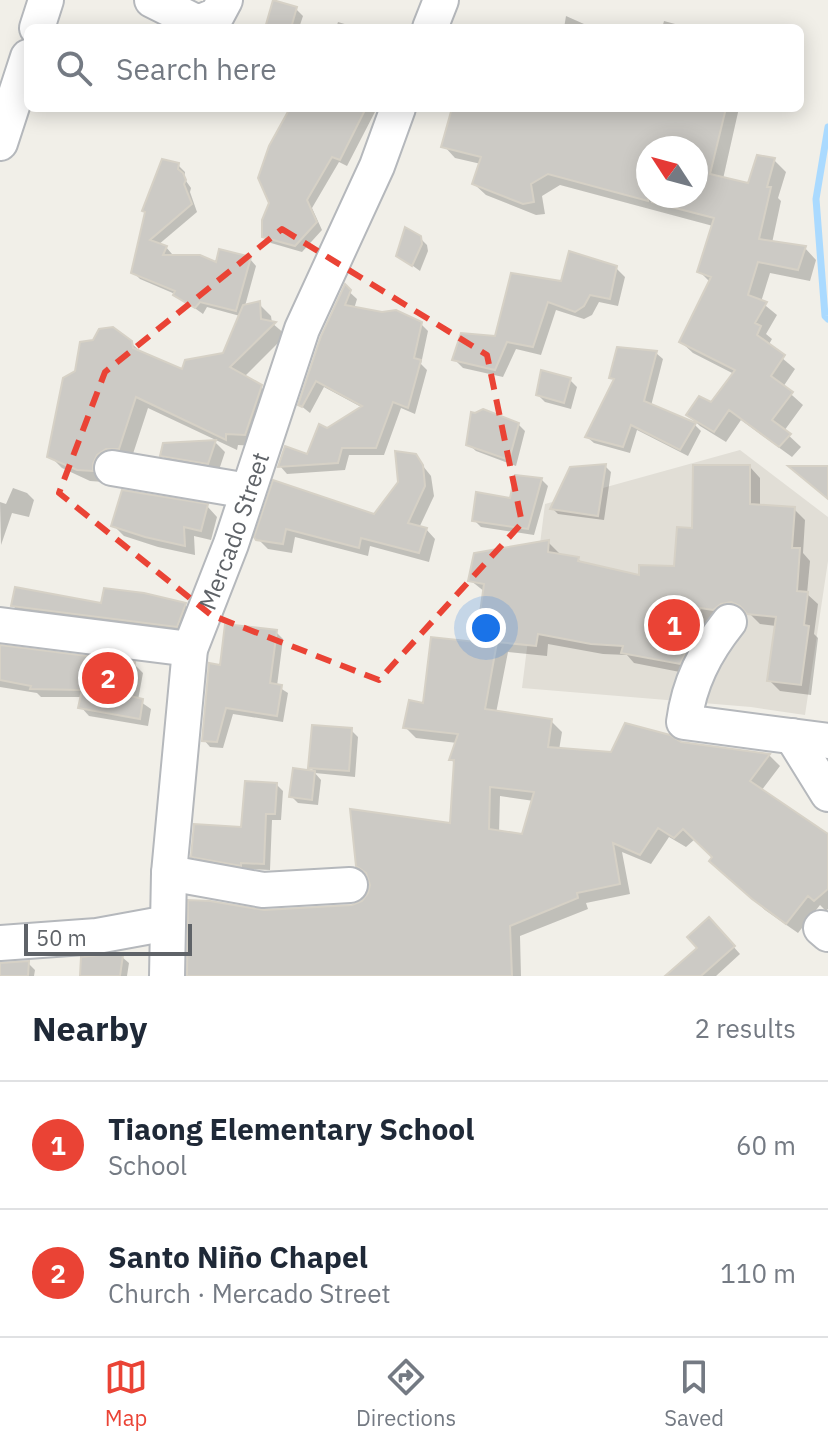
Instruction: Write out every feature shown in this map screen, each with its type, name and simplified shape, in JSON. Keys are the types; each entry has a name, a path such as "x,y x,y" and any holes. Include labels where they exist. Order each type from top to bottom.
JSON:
{"street":[{"path":"38,24 46,0"},
{"path":"152,0 198,23 217,15 225,0"},
{"path":"432,24 441,0"},
{"path":"0,143 24,69"},
{"name":"Mercado Street","path":"167,976 169,873 190,649 231,544 302,329 377,166 397,112"},
{"path":"112,468 248,491"},
{"path":"729,622 706,651 694,677 684,722 828,741"},
{"path":"0,625 190,649"},
{"path":"792,736 828,794"},
{"path":"169,873 263,890 350,885"},
{"path":"0,943 97,936 168,923"}],"highlighted area":[{"path":"282,229 487,355 522,523 379,680 211,615 59,493 105,372"}],"shaded area":[{"path":"740,450 828,517 828,561 805,715 751,707 522,688 545,504"}],"building":[{"path":"273,0 297,7 292,24 266,24"},
{"path":"288,112 364,112 340,160 332,157 307,200 317,222 295,246 262,237 262,220 269,203 258,178 269,146"},
{"path":"451,112 725,112 710,174 748,183 757,155 775,158 759,239 806,246 798,270 758,262 748,295 767,302 755,323 761,326 757,335 785,355 771,376 793,392 772,420 791,434 779,447 729,410 714,432 686,415 699,396 711,402 735,370 679,342 711,277 697,272 714,218 675,208 708,208 708,136 636,136 636,198 548,174 531,184 534,202 523,204 472,184 481,157 441,147"},
{"path":"162,159 179,163 178,169 186,180 184,184 192,204 150,240 167,246 163,255 200,255 216,262 219,249 251,257 236,311 200,302 195,308 173,295 175,291 131,273 145,212 142,211"},
{"path":"405,227 421,236 422,244 412,266 396,256"},
{"path":"569,251 617,266 610,299 590,295 584,306 575,312 548,302 533,347 507,342 495,370 452,360 461,333 495,336 511,273 561,281"},
{"path":"345,284 351,290 345,305 382,312 396,310 422,322 414,358 421,360 408,408 393,402 376,448 342,448 338,463 278,467 285,446 307,454 319,424 327,428 362,406 316,381 302,407 298,405 321,336"},
{"path":"260,301 261,319 276,322 230,367 262,385 245,435 226,434 226,440 136,397 119,449 106,449 97,455 93,471 77,470 47,457 63,378 75,371 80,342 93,340 99,329 113,327 132,341 133,348 182,369 185,360 223,353 243,305"},
{"path":"617,347 657,351 644,401 696,423 680,450 631,425 623,447 585,437 614,379 609,378"},
{"path":"541,370 571,378 564,403 536,395"},
{"path":"483,409 519,423 509,460 466,445 471,412"},
{"path":"216,440 208,464 160,456 163,443"},
{"path":"395,451 416,454 423,465 425,486 408,523 427,528 419,553 361,538 359,548 286,529 283,544 256,540 254,537 273,480 374,514 398,482"},
{"path":"606,464 598,516 550,509 570,467"},
{"path":"693,465 750,465 750,504 795,507 792,548 800,548 797,591 808,592 804,625 809,626 801,685 767,681 776,617 747,614 731,602 713,610 700,608 694,637 680,664 621,653 623,646 591,644 538,634 536,646 497,642 485,709 552,719 548,747 611,752 625,723 670,735 681,742 770,754 750,781 828,834 828,889 814,901 808,896 786,924 709,861 712,857 683,829 674,838 658,828 640,855 613,843 620,884 577,893 578,898 510,926 512,976 187,976 188,900 264,910 352,905 362,901 370,885 366,873 356,866 350,809 450,823 454,760 449,760 458,734 403,728 409,700 423,703 431,637 476,642 484,584 468,581 474,553 549,540 548,552 579,557 578,561 639,575 639,565 674,566 677,527 692,528","holes":["490,787 534,792 522,834 489,829"]},
{"path":"788,466 828,466 828,499"},
{"path":"515,475 542,478 528,529 472,521 476,492 510,498"},
{"path":"122,490 208,504 201,531 184,527 185,546 111,526"},
{"path":"15,587 101,603 104,588 186,603 177,627 11,606"},
{"path":"225,624 277,630 270,683 282,685 277,716 226,708 217,742 202,741 209,663 220,665"},
{"path":"0,645 135,662 130,696 143,699 140,719 78,708 82,690 30,689 31,686 0,680"},
{"path":"312,725 352,728 349,771 308,768"},
{"path":"293,768 315,771 312,800 289,797"},
{"path":"245,781 277,783 275,814 266,814 264,864 241,863 241,866 191,857 194,824 241,827"},
{"path":"709,917 735,946 701,976 665,976 697,948 687,937"},
{"path":"123,955 120,976 80,976 81,957"},
{"path":"29,961 28,976 0,976 0,963"}],"waterway":[{"path":"828,127 816,199 825,316 828,319"}],"place":[{"name":"Tiaong Elementary School","path":"674,625"},
{"name":"Santo Niño Chapel","path":"108,678"}]}
